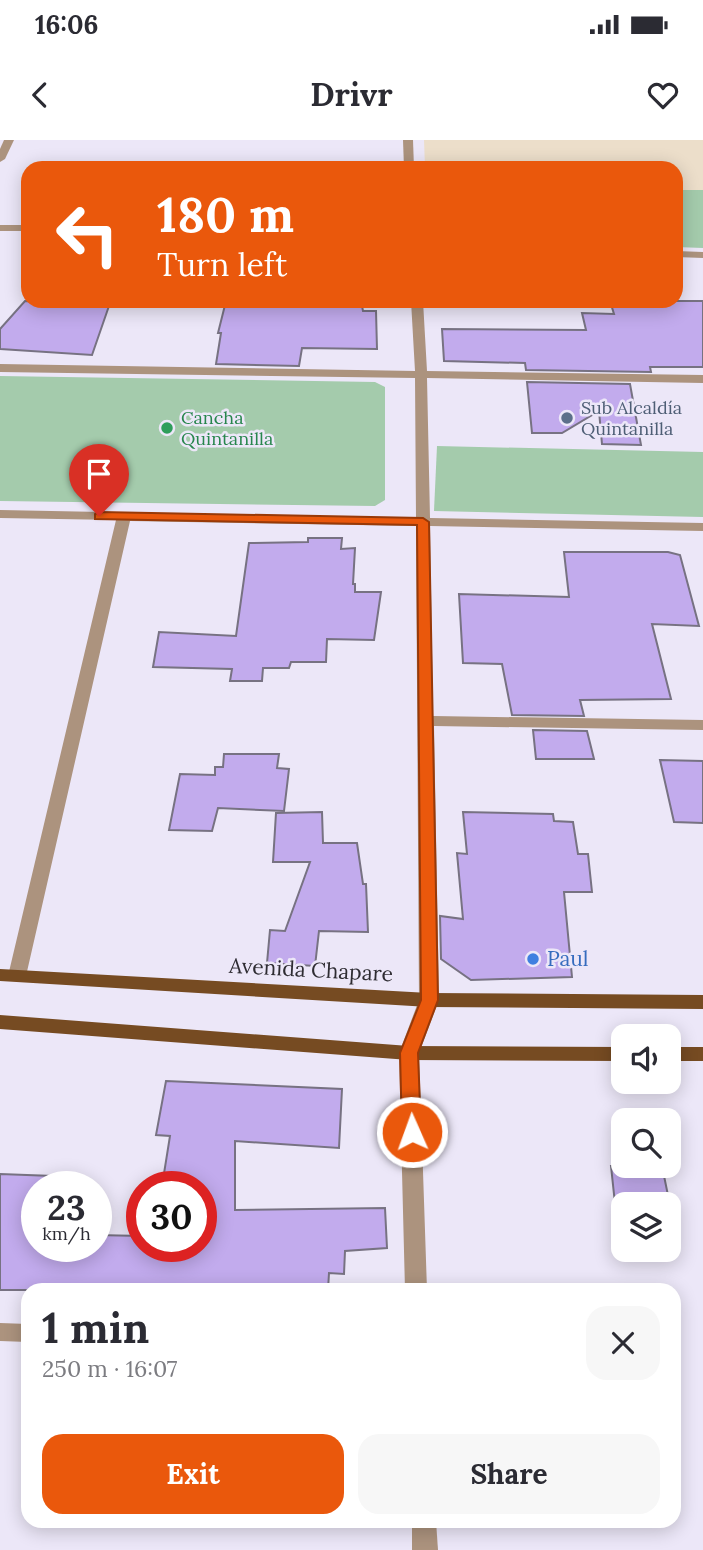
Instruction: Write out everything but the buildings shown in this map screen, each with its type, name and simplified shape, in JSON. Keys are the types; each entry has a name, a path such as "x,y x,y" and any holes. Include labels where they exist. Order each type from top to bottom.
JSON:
{"main road":[{"name":"Avenida Chapare","path":"9,975 429,1000 703,1002"},
{"path":"0,1022 409,1053 611,1054"},
{"path":"681,1054 703,1054"}],"street":[{"path":"0,159 9,140"},
{"path":"408,140 409,161"},
{"path":"0,229 21,228"},
{"path":"683,254 703,255"},
{"path":"416,1283 409,1053 429,1000 421,374 417,308"},
{"path":"0,368 703,379"},
{"path":"0,514 703,527"},
{"path":"9,975 124,517"},
{"path":"425,721 703,725"},
{"path":"0,1332 21,1333"},
{"path":"424,1528 425,1550"}],"shaded area":[{"path":"424,140 703,140 703,190 683,190 683,161 425,161"}],"green space":[{"path":"683,190 703,190 703,248 683,247"},
{"name":"Cancha Quintanilla","path":"0,376 375,382 385,387 385,500 375,506 0,501"},
{"path":"437,446 703,452 703,517 434,511"}],"place":[{"name":"Sub Alcaldía Quintanilla","path":"567,418"},
{"name":"Cancha Quintanilla","path":"167,428"},
{"name":"Paul","path":"533,959"}],"route":[{"path":"99,516 423,522 429,1000 409,1053 412,1132"}]}
